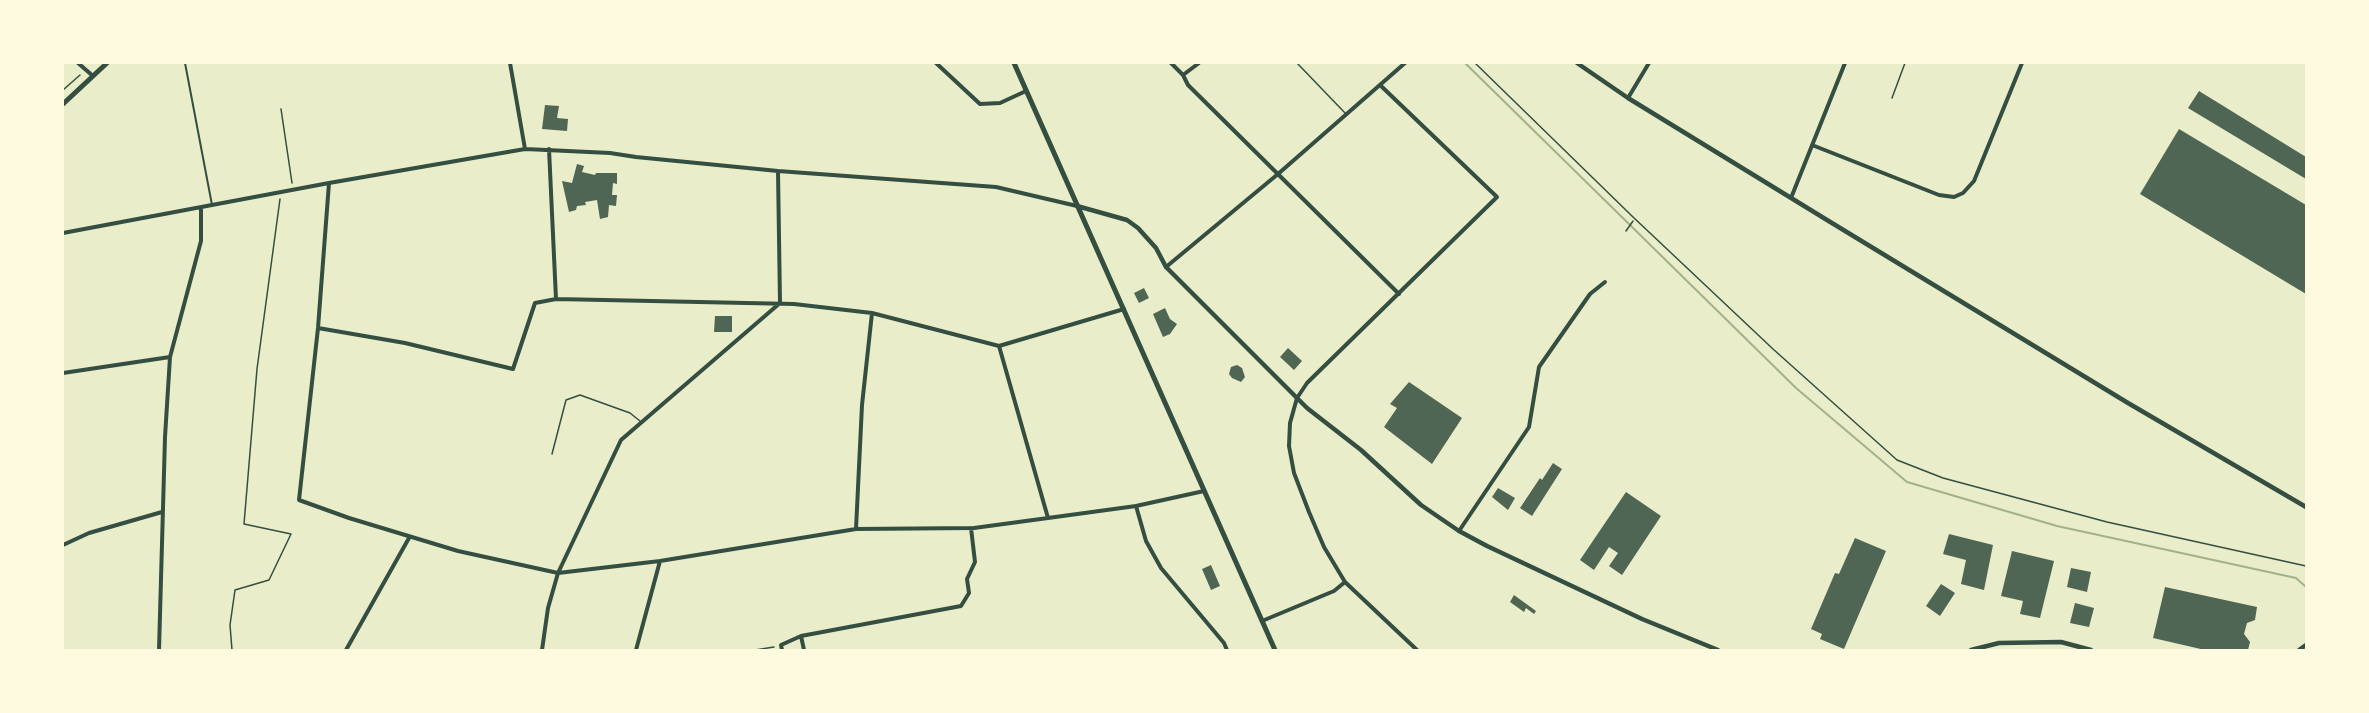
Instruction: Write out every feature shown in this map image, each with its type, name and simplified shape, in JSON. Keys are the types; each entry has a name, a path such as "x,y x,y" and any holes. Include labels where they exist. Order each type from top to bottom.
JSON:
{"main road":[{"path":"63,104 107,63"},
{"path":"1014,63 1275,650"}],"street":[{"path":"78,63 93,76"},
{"path":"185,63 212,205"},
{"path":"510,63 525,149"},
{"path":"936,63 980,104 1000,103 1026,91"},
{"path":"1171,63 1183,75 1188,85 1399,294"},
{"path":"1183,75 1199,63"},
{"path":"1166,267 1278,174 1405,63"},
{"path":"1576,63 1628,98 1791,198 2306,507"},
{"path":"1628,98 1650,63"},
{"path":"1791,198 1845,63"},
{"path":"1812,145 1939,195 1954,197 1963,193 1974,181 2022,63"},
{"path":"1380,85 1497,197 1307,383 1297,398 1290,423 1289,446 1294,473 1324,547 1345,582 1417,650"},
{"path":"63,233 525,149 610,153 636,158 778,171 996,187 1077,206 1127,220 1148,238 1166,267 1307,408 1367,456 1417,503 1459,531 1650,623 1718,650"},
{"path":"549,149 556,299"},
{"path":"778,171 780,303"},
{"path":"329,183 318,328 299,500 409,538 490,560 558,573 660,561 856,529 971,528 1136,506 1204,491"},
{"path":"159,650 162,512 170,357 201,241 201,207"},
{"path":"1459,531 1529,427 1539,368 1590,294 1605,282"},
{"path":"318,328 417,346 513,369 535,303 556,299 780,303 872,313 999,346 1124,309"},
{"path":"542,650 548,608 558,573 621,440 780,303"},
{"path":"856,529 862,405 872,313"},
{"path":"999,346 1048,518"},
{"path":"63,373 170,357"},
{"path":"1136,506 1146,541 1161,568 1224,643 1227,650"},
{"path":"63,545 89,533 162,512"},
{"path":"782,648 801,636 961,606 969,593 967,579 975,562 971,528"},
{"path":"346,650 409,538"},
{"path":"636,650 660,561"},
{"path":"1262,621 1334,591 1345,582"},
{"path":"801,636 804,650"},
{"path":"1971,650 1999,643 2061,642 2091,650"},
{"path":"2300,650 2306,645"}],"lane":[{"path":"1297,63 1347,115"},
{"path":"552,454 566,400 580,395 630,413 640,422"}],"path":[{"path":"1475,63 1764,341 1898,460 1943,478 2107,522 2306,566"},
{"path":"1892,98 1905,63"},
{"path":"63,90 85,70"},
{"path":"281,110 292,190"},
{"path":"232,650 230,625 236,590 269,580 291,534 244,524 257,369 281,192"},
{"path":"1626,231 1633,221"},
{"path":"755,650 782,648"}],"building":[{"path":"2199,91 2306,157 2306,179 2188,108"},
{"path":"545,105 559,106 557,118 568,119 567,131 542,129"},
{"path":"2179,129 2306,205 2306,294 2140,194"},
{"path":"577,164 584,166 582,172 595,175 596,173 617,173 617,184 613,183 612,195 617,195 616,206 609,205 608,217 600,219 597,200 585,202 586,205 577,206 576,210 569,212 562,181 572,183"},
{"path":"1144,288 1149,298 1139,303 1134,293"},
{"path":"1165,308 1170,319 1177,324 1170,334 1163,337 1153,314"},
{"path":"715,316 732,316 732,332 714,332"},
{"path":"1288,348 1302,361 1294,370 1280,357"},
{"path":"1237,365 1242,368 1245,377 1241,382 1229,374 1231,367"},
{"path":"1409,382 1462,418 1432,464 1384,427 1397,408 1390,404"},
{"path":"1553,463 1562,469 1532,516 1520,508"},
{"path":"1498,488 1515,498 1508,510 1492,497"},
{"path":"1626,492 1661,516 1622,575 1609,566 1618,553 1609,547 1594,570 1580,560"},
{"path":"1949,534 1993,545 1984,590 1961,584 1966,560 1943,554"},
{"path":"1855,538 1886,551 1844,649 1820,639 1822,634 1811,629 1835,573 1839,574"},
{"path":"2012,551 2054,561 2040,618 2020,614 2023,601 2001,596"},
{"path":"1211,565 1220,586 1211,590 1202,569"},
{"path":"2071,568 2091,572 2087,592 2067,587"},
{"path":"1941,584 1955,593 1940,616 1926,606"},
{"path":"2165,587 2257,607 2255,620 2247,623 2244,634 2250,642 2248,650 2205,650 2153,638"},
{"path":"1514,595 1536,611 1534,614 1526,608 1524,612 1510,602"},
{"path":"2075,603 2094,608 2089,627 2070,623"}],"waterway":[{"path":"1465,63 1796,388 1907,482 2057,526 2296,578 2306,587"}]}
